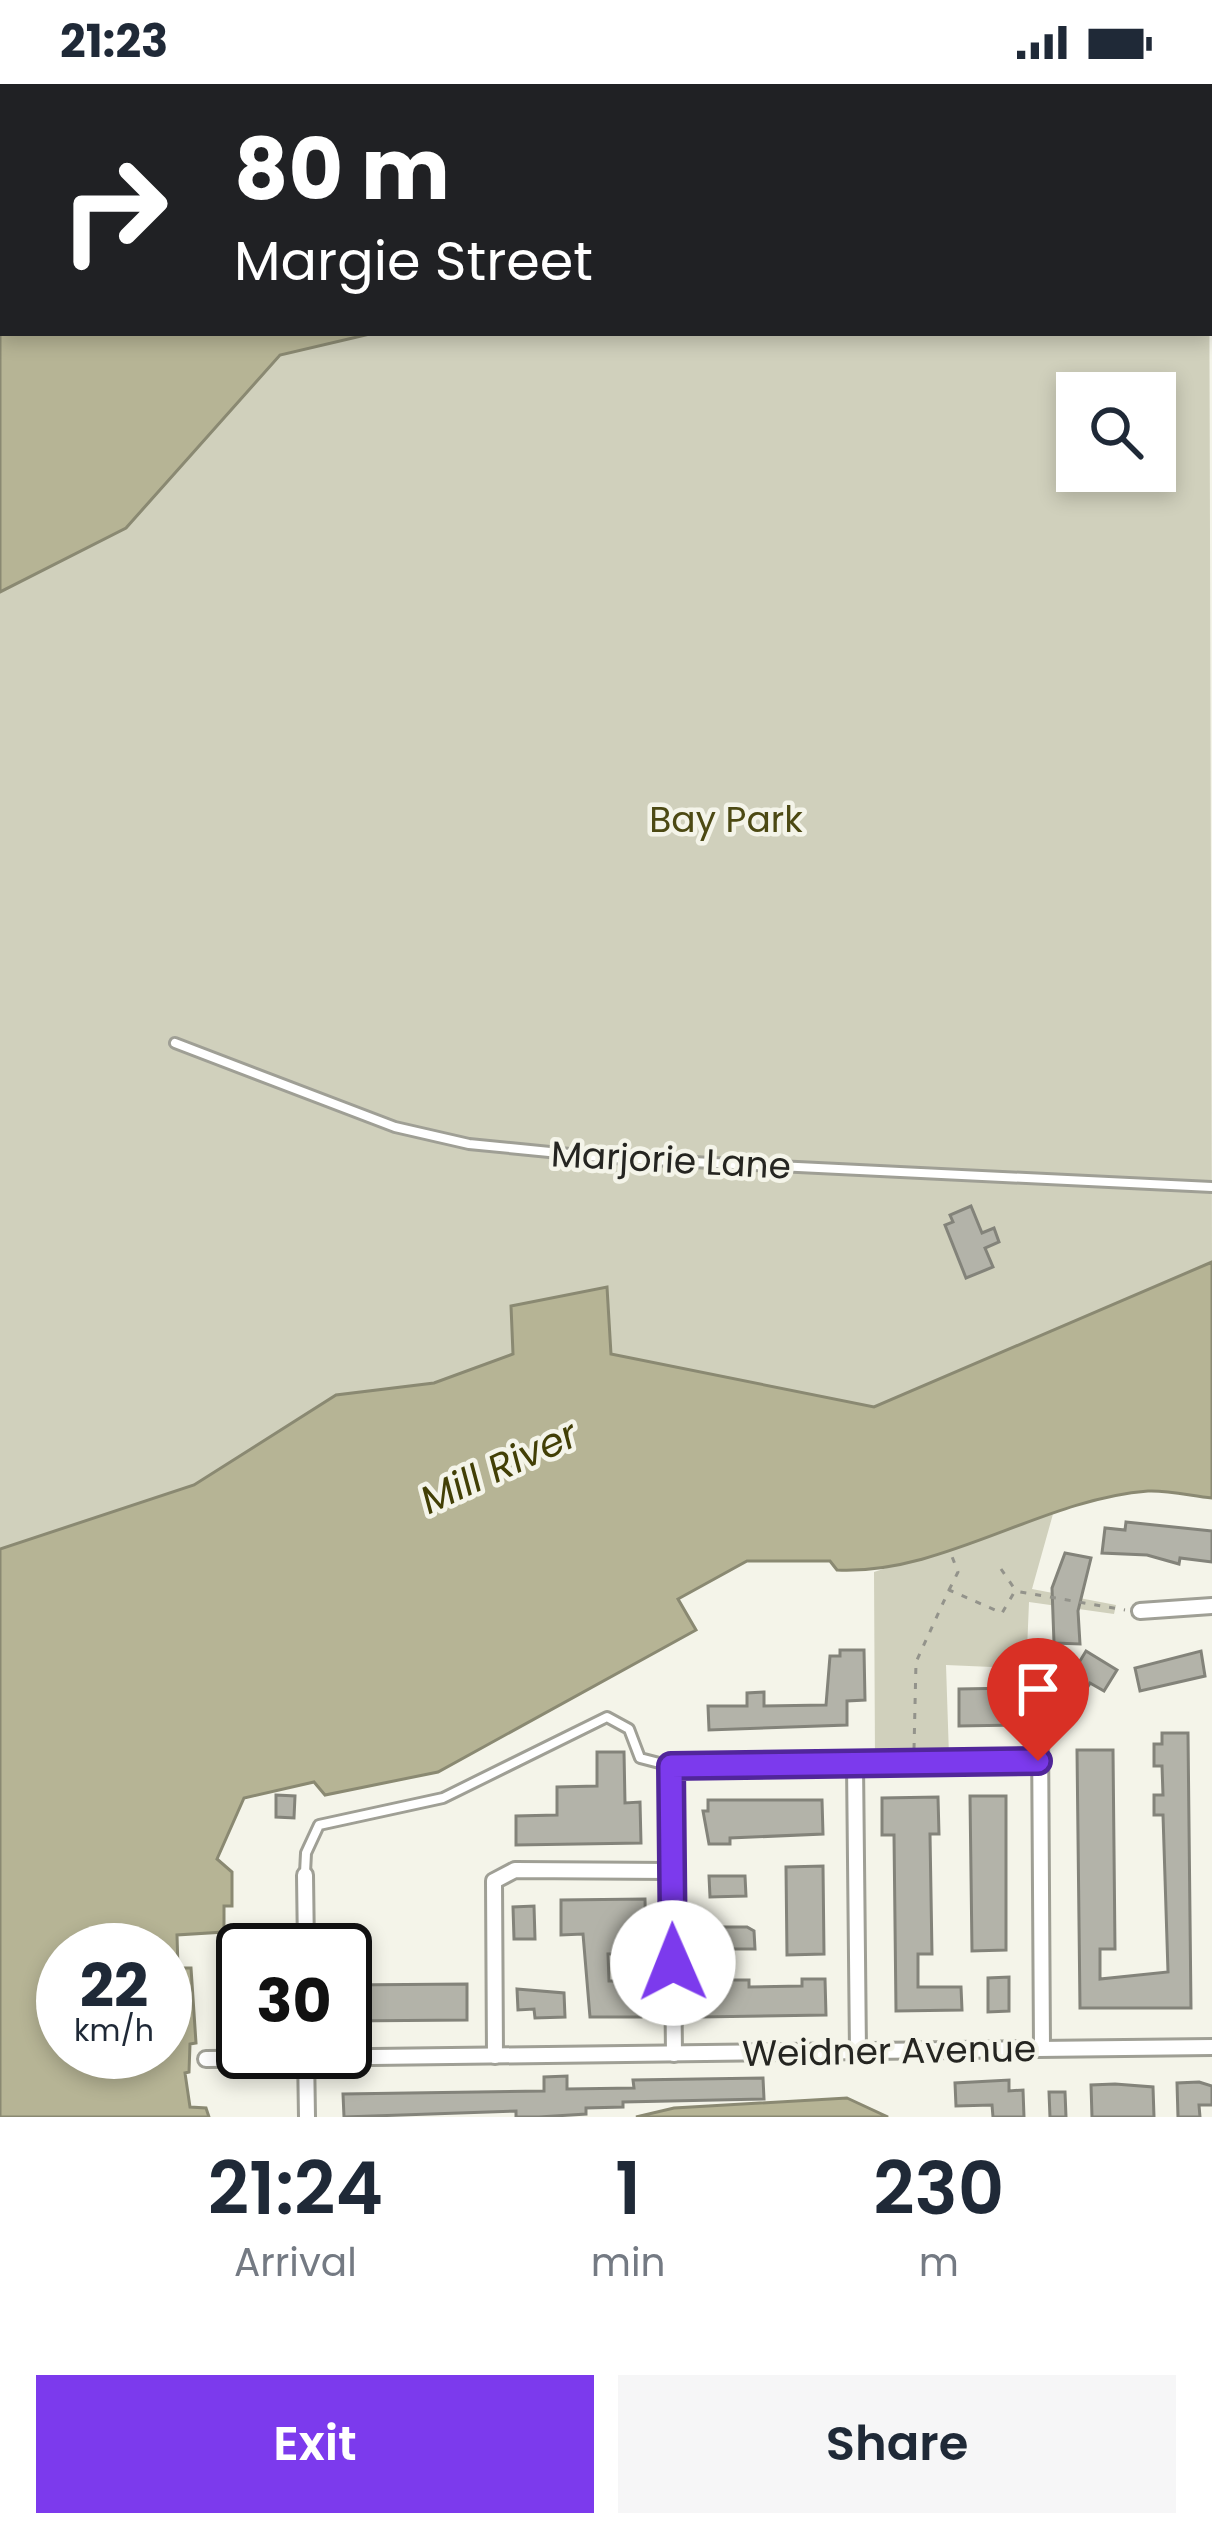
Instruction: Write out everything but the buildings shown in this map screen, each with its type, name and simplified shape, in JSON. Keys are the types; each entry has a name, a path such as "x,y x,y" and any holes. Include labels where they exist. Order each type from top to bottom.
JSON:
{"street":[{"path":"1140,1611 1212,1606"},
{"path":"1040,1730 1042,2048"},
{"path":"674,2054 671,1772 1038,1761"},
{"path":"855,1764 858,2052"},
{"path":"495,2056 494,1881 514,1870 672,1871"},
{"path":"305,1875 305,1923"},
{"name":"Weidner Avenue","path":"372,2055 1212,2047"},
{"name":"Weidner Avenue","path":"206,2060 216,2060"},
{"path":"307,2079 308,2117"}],"lane":[{"name":"Marjorie Lane","path":"175,1043 395,1127 470,1144 610,1158 1212,1190"},
{"path":"305,1875 306,1853 319,1825 443,1798 607,1717 629,1729 640,1758 671,1772"}],"path":[{"path":"915,1763 912,1682 958,1572 952,1554"},
{"path":"1001,1570 1015,1591 1140,1611"},
{"path":"949,1590 1002,1613 1015,1591"}],"green space":[{"name":"Bay Park","path":"361,336 1209,336 1212,1262 874,1407 610,1354 606,1288 512,1306 513,1354 434,1384 336,1395 194,1485 0,1549 0,592 126,528 280,355"},
{"path":"1053,1514 1032,1589 1116,1605 1114,1614 1029,1602 1027,1650 992,1667 946,1665 949,1756 875,1758 874,1572"}],"water":[{"path":"0,336 361,336 280,355 126,528 0,592"},
{"name":"Mill River","path":"1212,1262 1212,1498 1156,1491 1109,1497 915,1561 876,1568 837,1570 830,1561 747,1561 678,1599 696,1630 438,1772 325,1795 314,1782 244,1798 217,1859 232,1872 232,1906 224,1906 224,1923 216,1923 216,1933 192,1934 192,1923 36,1923 36,2079 186,2079 190,2107 206,2108 209,2117 0,2117 0,1549 194,1485 336,1395 434,1383 513,1354 511,1306 607,1287 611,1354 874,1407"},
{"path":"192,1983 196,2043 192,2044"},
{"path":"847,2098 888,2117 636,2117 674,2108"}],"route":[{"path":"673,1963 671,1766 1038,1761"}]}
